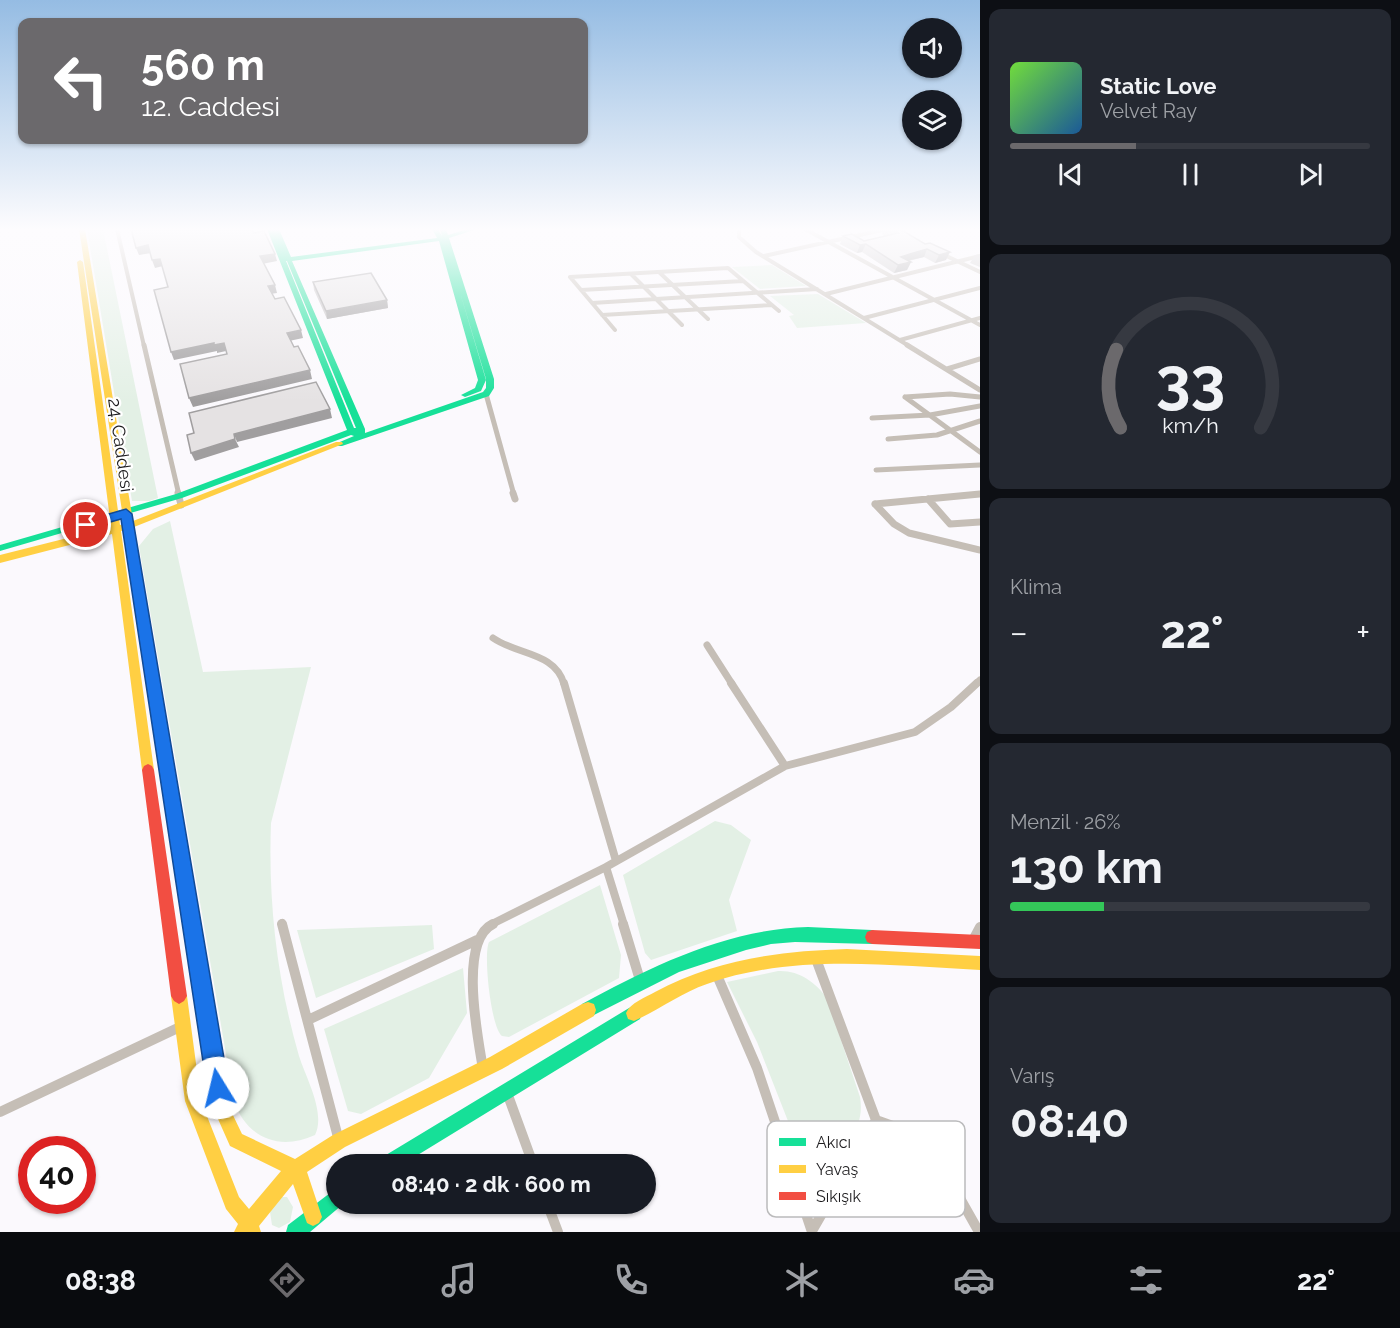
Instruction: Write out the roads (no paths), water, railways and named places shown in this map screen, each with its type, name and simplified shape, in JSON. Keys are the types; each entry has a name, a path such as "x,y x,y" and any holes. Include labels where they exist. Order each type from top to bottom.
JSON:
{"street":[{"name":"24. Caddesi","path":"83,286 193,1101 232,1203 248,1229"},
{"name":"24. Caddesi","path":"91,286 222,1110 236,1140 297,1169"},
{"path":"130,286 180,500"},
{"path":"298,286 358,432"},
{"path":"0,548 115,522 128,526 180,500 358,432 472,392 481,385 456,286"},
{"path":"459,286 491,384 486,394 515,499"},
{"path":"578,286 615,330"},
{"path":"581,290 635,286"},
{"path":"643,286 682,326"},
{"path":"674,286 708,319"},
{"path":"749,286 779,311"},
{"path":"813,286 980,390"},
{"path":"826,294 858,286"},
{"path":"909,286 980,325"},
{"path":"864,318 980,288"},
{"path":"592,303 817,289"},
{"path":"602,315 772,305"},
{"path":"900,340 980,318"},
{"path":"947,369 980,359"},
{"path":"358,432 486,394"},
{"path":"980,397 950,394 905,397 980,452"},
{"path":"872,418 930,416 980,406"},
{"path":"888,439 937,435 948,429 980,421"},
{"path":"876,470 980,465"},
{"path":"980,495 875,504 897,527 909,533 980,550"},
{"path":"928,499 950,524 980,522"},
{"path":"0,559 115,522 126,514 180,500"},
{"path":"493,638 516,652 547,659 561,672 616,861"},
{"path":"707,645 785,766"},
{"path":"308,1020 477,940 490,924 606,867 785,766 915,732 951,707 980,680"},
{"path":"606,867 640,980"},
{"path":"282,923 339,1141"},
{"path":"248,1229 261,1206 297,1169 339,1141 483,1069 640,980 711,951 773,937 860,936 976,942 980,927"},
{"path":"477,940 476,1009 483,1069"},
{"path":"403,1154 647,1005 716,973 782,960 867,958 980,963"},
{"path":"816,959 876,1120"},
{"path":"716,973 742,1026 777,1121"},
{"path":"0,1112 183,1025"},
{"path":"506,1089 529,1154"},
{"path":"297,1169 313,1218"},
{"path":"297,1231 326,1207"},
{"path":"965,1207 979,1232"},
{"path":"551,1214 558,1232"},
{"path":"807,1217 812,1232"},
{"path":"812,1232 821,1217"}]}
